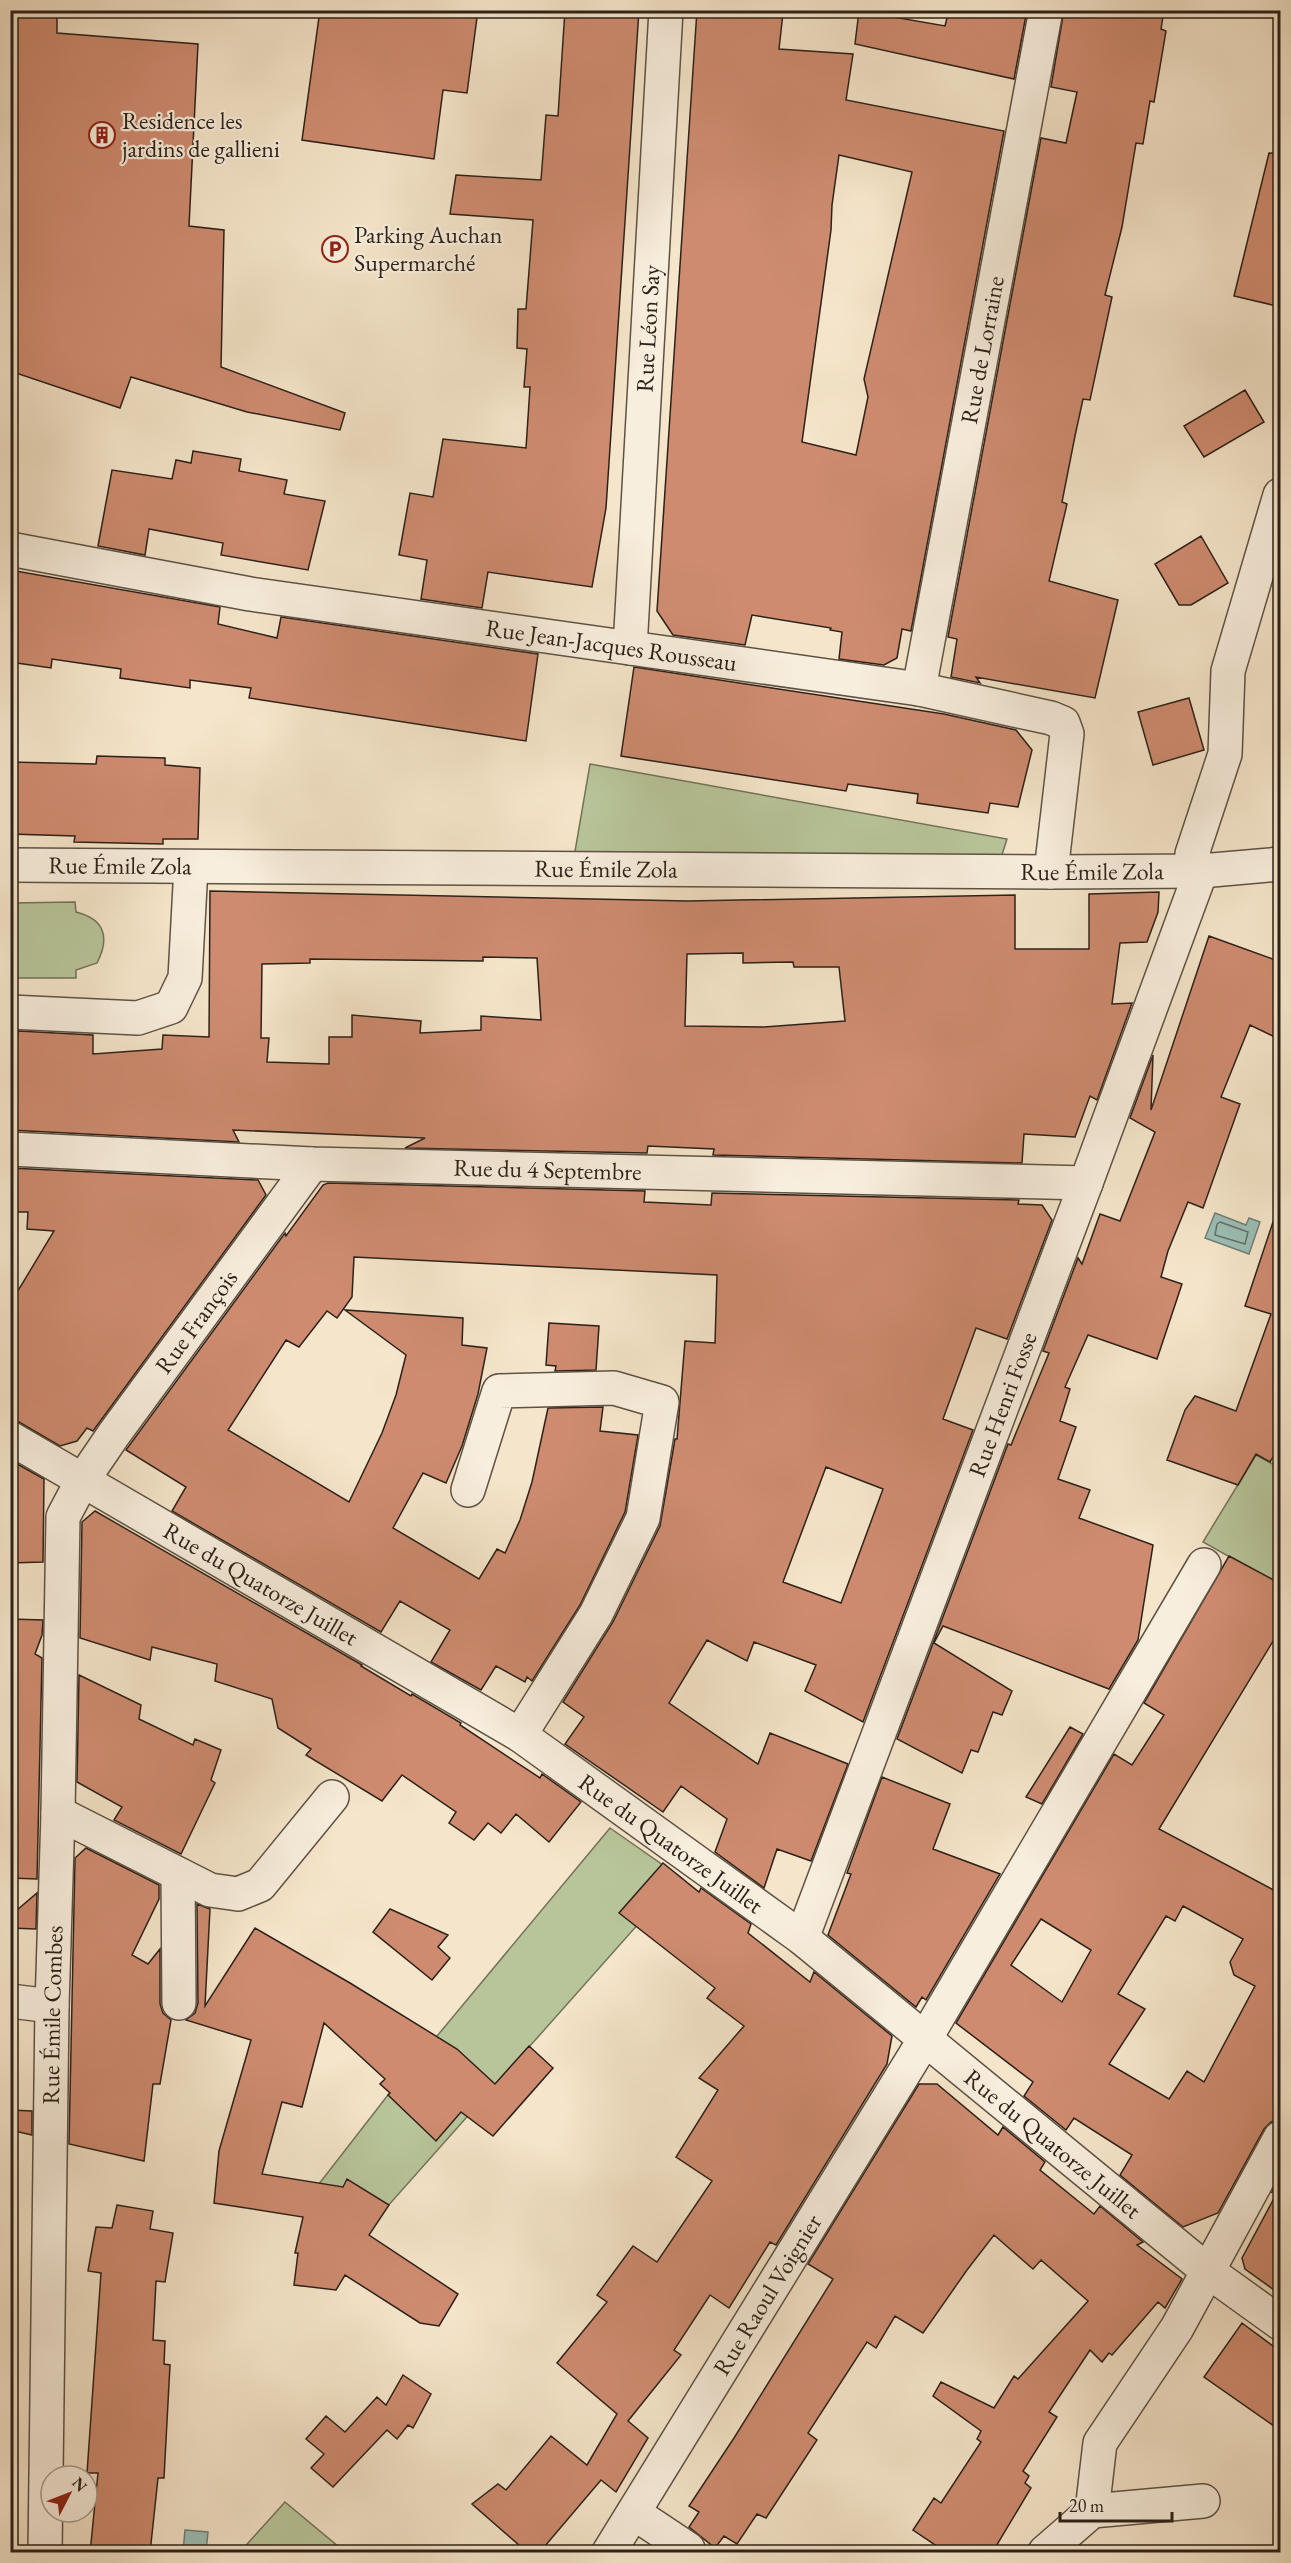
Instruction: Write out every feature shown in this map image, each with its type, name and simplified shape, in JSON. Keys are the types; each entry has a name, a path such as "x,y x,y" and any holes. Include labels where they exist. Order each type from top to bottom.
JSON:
{"street":[{"name":"Rue Léon Say","path":"630,648 666,10"},
{"name":"Rue de Lorraine","path":"919,689 1046,10"},
{"path":"1200,871 1192,854 1225,754 1228,671 1281,495"},
{"name":"Rue Jean-Jacques Rousseau","path":"10,549 250,594 919,689 1051,718 1063,723 1067,734 1051,872"},
{"name":"Rue Émile Zola","path":"10,865 1051,872 1200,871 1281,864"},
{"path":"10,1012 138,1018 171,1007 185,978 191,867"},
{"name":"Rue Henri Fosse","path":"802,1938 1086,1183 1200,871"},
{"name":"Rue du 4 Septembre","path":"10,1149 312,1164 1086,1183"},
{"name":"Rue François","path":"82,1481 312,1164"},
{"path":"468,1490 499,1391 614,1388 662,1402 643,1518 596,1614 520,1735"},
{"name":"Rue du Quatorze Juillet","path":"10,1438 520,1735 802,1938 1209,2272 1281,2323"},
{"name":"Rue Émile Combes","path":"45,2553 52,2006 63,1517 82,1481"},
{"name":"Rue Raoul Voignier","path":"609,2553 925,2039 1204,1565"},
{"path":"58,1813 210,1890 238,1894 260,1885 332,1797"},
{"path":"178,1874 179,2003"},
{"path":"10,2001 52,2006"},
{"path":"1092,2511 1100,2443 1177,2328 1281,2138"},
{"path":"1045,2553 1092,2511 1203,2501"},
{"path":"634,2513 688,2549 686,2553"}],"green space":[{"path":"590,764 1007,839 1000,861 573,863"},
{"path":"75,902 76,912 93,919 102,931 103,945 97,963 76,970 76,978 11,978 11,903"},
{"path":"1256,1455 1280,1468 1280,1585 1203,1542"},
{"path":"610,1828 680,1877 379,2216 308,2198 388,2095"},
{"path":"285,2502 345,2552 240,2552"}],"water":[{"path":"1215,1213 1246,1225 1249,1218 1260,1222 1249,1254 1205,1238"},
{"path":"185,2530 208,2532 206,2552 183,2552"}],"building":[{"name":"Residence les jardins de gallieni","path":"10,10 57,10 57,33 198,44 189,226 224,230 221,367 345,413 340,430 247,412 131,377 120,408 10,371"},
{"path":"320,10 478,10 467,93 443,90 434,159 302,140"},
{"path":"565,10 639,10 606,508 592,587 488,572 482,608 421,599 427,560 399,555 410,493 433,497 443,439 526,448 530,387 524,387 527,349 517,348 518,309 526,309 533,220 450,214 456,175 541,180 546,115 558,116"},
{"path":"697,10 765,10 783,13 779,49 853,54 846,100 1004,131 911,631 902,629 897,658 884,665 839,659 842,632 830,630 831,628 752,615 745,645 673,635 657,611","holes":["839,155 912,172 864,379 868,397 856,455 802,442"]},
{"path":"949,10 1027,10 1014,79 855,44 859,11 945,26"},
{"path":"1064,10 1164,10 1161,29 1166,31 1154,102 1150,101 1143,144 1136,143 1122,227 1105,295 1112,297 1090,400 1083,399 1062,502 1067,504 1049,581 1118,600 1095,698 976,677 980,683 951,677 957,639 948,637 1041,138 1066,143 1077,92 1051,87"},
{"path":"1269,153 1281,154 1281,307 1234,296"},
{"path":"1245,390 1264,422 1204,457 1184,426"},
{"path":"193,451 241,459 239,471 287,480 284,494 325,501 308,570 221,555 223,543 149,529 145,555 98,546 112,470 172,479 176,460 191,463"},
{"path":"1201,536 1228,583 1191,605 1179,605 1155,564"},
{"path":"10,570 220,607 218,624 277,638 281,617 538,654 526,741 249,698 251,688 190,680 190,688 120,678 121,669 52,659 51,668 10,662"},
{"path":"634,667 944,714 1016,730 1032,750 1018,807 990,803 988,813 917,803 918,794 848,784 846,791 621,756"},
{"path":"1189,698 1204,750 1153,765 1138,712"},
{"path":"97,756 165,758 165,765 200,768 198,839 163,839 163,844 74,842 75,836 10,834 10,762 96,764"},
{"path":"210,891 688,901 1015,895 1015,949 1089,949 1089,894 1159,892 1158,912 1147,942 1120,943 1112,1004 1132,1003 1097,1100 1090,1096 1075,1137 1024,1134 1022,1163 713,1155 714,1149 648,1146 647,1153 405,1148 425,1138 233,1130 239,1142 10,1130 10,1062 16,1062 18,1031 93,1035 93,1054 162,1049 163,1035 209,1037","holes":["743,953 743,963 793,962 794,967 839,967 845,1021 764,1027 685,1026 687,954","483,957 537,958 541,1020 481,1016 481,1030 420,1033 421,1021 352,1015 352,1037 329,1037 329,1064 267,1062 269,1038 261,1038 262,964 310,963 310,959 483,961"]},
{"path":"1209,936 1281,962 1281,1040 1250,1025 1221,1097 1240,1104 1203,1208 1188,1202 1168,1251 1161,1277 1182,1284 1157,1359 1088,1335 1065,1387 1070,1389 1060,1421 1076,1427 1058,1479 1090,1490 1079,1518 1153,1545 1138,1640 1109,1689 943,1626 934,1643 1012,1691 1002,1715 993,1712 978,1752 971,1750 962,1773 897,1739 1008,1444 1011,1445 1049,1353 1043,1351 1078,1258 1082,1264 1100,1214 1120,1221 1155,1132 1130,1118 1153,1055 1151,1110"},
{"path":"10,1168 258,1180 266,1195 93,1431 87,1428 77,1441 60,1446 10,1419 10,1304 54,1231 27,1229 28,1212 10,1212"},
{"path":"328,1183 645,1191 644,1202 711,1205 712,1193 1019,1200 1018,1204 1042,1205 1052,1220 1007,1339 976,1328 943,1419 973,1430 863,1722 805,1691 816,1665 754,1642 747,1661 707,1640 669,1703 758,1764 770,1733 848,1764 811,1861 777,1849 764,1888 715,1852 727,1819 681,1786 663,1812 565,1744 584,1717 563,1702 613,1622 660,1526 675,1439 677,1439 685,1341 715,1343 717,1275 354,1257 352,1297 337,1318 327,1311 299,1347 286,1340 228,1430 349,1502 382,1433 396,1395 406,1355 345,1310 463,1318 462,1345 487,1348 478,1394 462,1446 446,1483 423,1473 393,1528 479,1579 497,1549 505,1553 520,1520 532,1482 548,1408 603,1407 600,1431 638,1435 625,1512 580,1605 532,1681 527,1677 525,1682 496,1666 481,1690 431,1662 450,1630 400,1601 381,1632 172,1511 186,1487 126,1450 285,1233 286,1236 323,1185","holes":["826,1467 883,1489 841,1603 783,1582"]},
{"path":"1275,1216 1281,1216 1281,1445 1270,1462 1256,1454 1238,1485 1167,1460 1185,1410 1195,1396 1236,1411 1271,1314 1245,1306"},
{"path":"549,1323 599,1326 596,1370 555,1371 556,1366 546,1365"},
{"path":"10,1460 44,1479 43,1562 10,1563"},
{"path":"95,1511 461,1723 460,1725 540,1778 542,1774 581,1802 549,1842 516,1814 501,1833 488,1823 474,1840 449,1823 456,1812 402,1775 382,1801 306,1755 311,1749 278,1728 272,1699 215,1681 217,1664 152,1647 150,1660 80,1638 82,1522"},
{"path":"1229,1556 1281,1584 1281,1628 1159,1829 1281,1894 1281,2119 1271,2122 1264,2129 1218,2213 1183,2227 1120,2175 1132,2155 1074,2118 1066,2130 1024,2096 1033,2082 956,2023 1114,1754 1132,1765 1164,1715 1144,1703","holes":["1183,1906 1243,1939 1230,1962 1234,1975 1255,1986 1204,2082 1187,2071 1169,2099 1109,2064 1145,2009 1118,1994 1166,1916 1175,1921","1041,1919 1091,1950 1062,2002 1011,1965"]},
{"path":"10,1619 43,1620 42,1635 35,1654 42,1658 37,1879 10,1878"},
{"path":"79,1675 141,1705 139,1719 193,1745 195,1739 221,1750 211,1780 215,1783 181,1854 114,1820 122,1807 77,1782"},
{"path":"1070,1727 1083,1734 1042,1804 1026,1797"},
{"path":"882,1777 950,1804 933,1849 1000,1874 926,2000 922,1997 916,2007 828,1935 851,1874 847,1873"},
{"path":"86,1848 159,1885 159,1899 132,1955 148,1964 160,1949 160,2004 163,2013 171,2020 160,2084 153,2084 144,2161 69,2144 75,1858"},
{"path":"663,1863 699,1892 701,1888 751,1924 748,1933 810,1982 814,1972 892,2036 887,2064 776,2245 770,2242 729,2308 710,2295 674,2350 681,2355 628,2421 648,2438 616,2492 601,2480 539,2553 528,2553 472,2504 498,2484 506,2490 551,2436 587,2465 617,2414 557,2363 607,2302 597,2295 633,2246 657,2262 712,2181 676,2157 718,2090 699,2078 744,2026 707,1998 715,1988 619,1913"},
{"path":"37,1893 36,1929 10,1928 10,1916"},
{"path":"197,1904 210,1909 205,2006 255,1928 457,2049 495,2084 529,2046 553,2068 493,2136 461,2112 436,2141 388,2095 390,2093 380,2084 385,2079 324,2023 302,2107 282,2102 262,2174 343,2187 347,2179 389,2205 369,2235 458,2294 439,2326 420,2323 345,2275 336,2290 294,2285 298,2253 295,2253 303,2217 214,2203 219,2151 251,2040 186,2020 195,2013 198,2003"},
{"path":"390,1909 448,1935 438,1947 450,1958 432,1980 373,1932"},
{"path":"919,2084 937,2084 998,2135 1003,2127 1045,2162 1040,2170 1094,2214 1100,2206 1143,2242 1137,2245 1182,2279 1165,2308 1158,2302 1112,2355 1109,2353 1102,2362 1090,2350 1049,2412 1057,2417 1023,2471 1029,2476 1025,2483 1031,2488 992,2553 947,2553 913,2530 934,2498 941,2503 981,2442 977,2439 981,2431 933,2396 941,2382 994,2408 1014,2376 1018,2379 1088,2301 1041,2260 1033,2269 994,2235 923,2333 895,2316 876,2348 867,2342 808,2433 817,2440 766,2518 757,2514 737,2544 724,2536 715,2548 689,2527 699,2512 689,2506 833,2279 808,2264"},
{"path":"10,2110 32,2111 32,2135 10,2130"},
{"path":"1281,2176 1281,2295 1245,2269 1242,2258 1279,2189 1272,2192"},
{"path":"117,2205 153,2211 150,2229 173,2233 165,2282 156,2281 153,2340 165,2341 164,2364 170,2365 164,2478 158,2478 150,2553 90,2553 93,2524 99,2524 99,2464 88,2464 101,2273 88,2271 96,2227 112,2228"},
{"path":"1242,2323 1281,2352 1281,2431 1204,2377"},
{"path":"403,2375 431,2394 413,2428 408,2425 397,2439 387,2430 333,2487 311,2468 324,2454 306,2439 326,2416 345,2432 377,2397 386,2405"}],"place":[{"name":"Residence les jardins de gallieni","path":"102,135"},
{"name":"Parking Auchan Supermarché","path":"335,249"}]}
